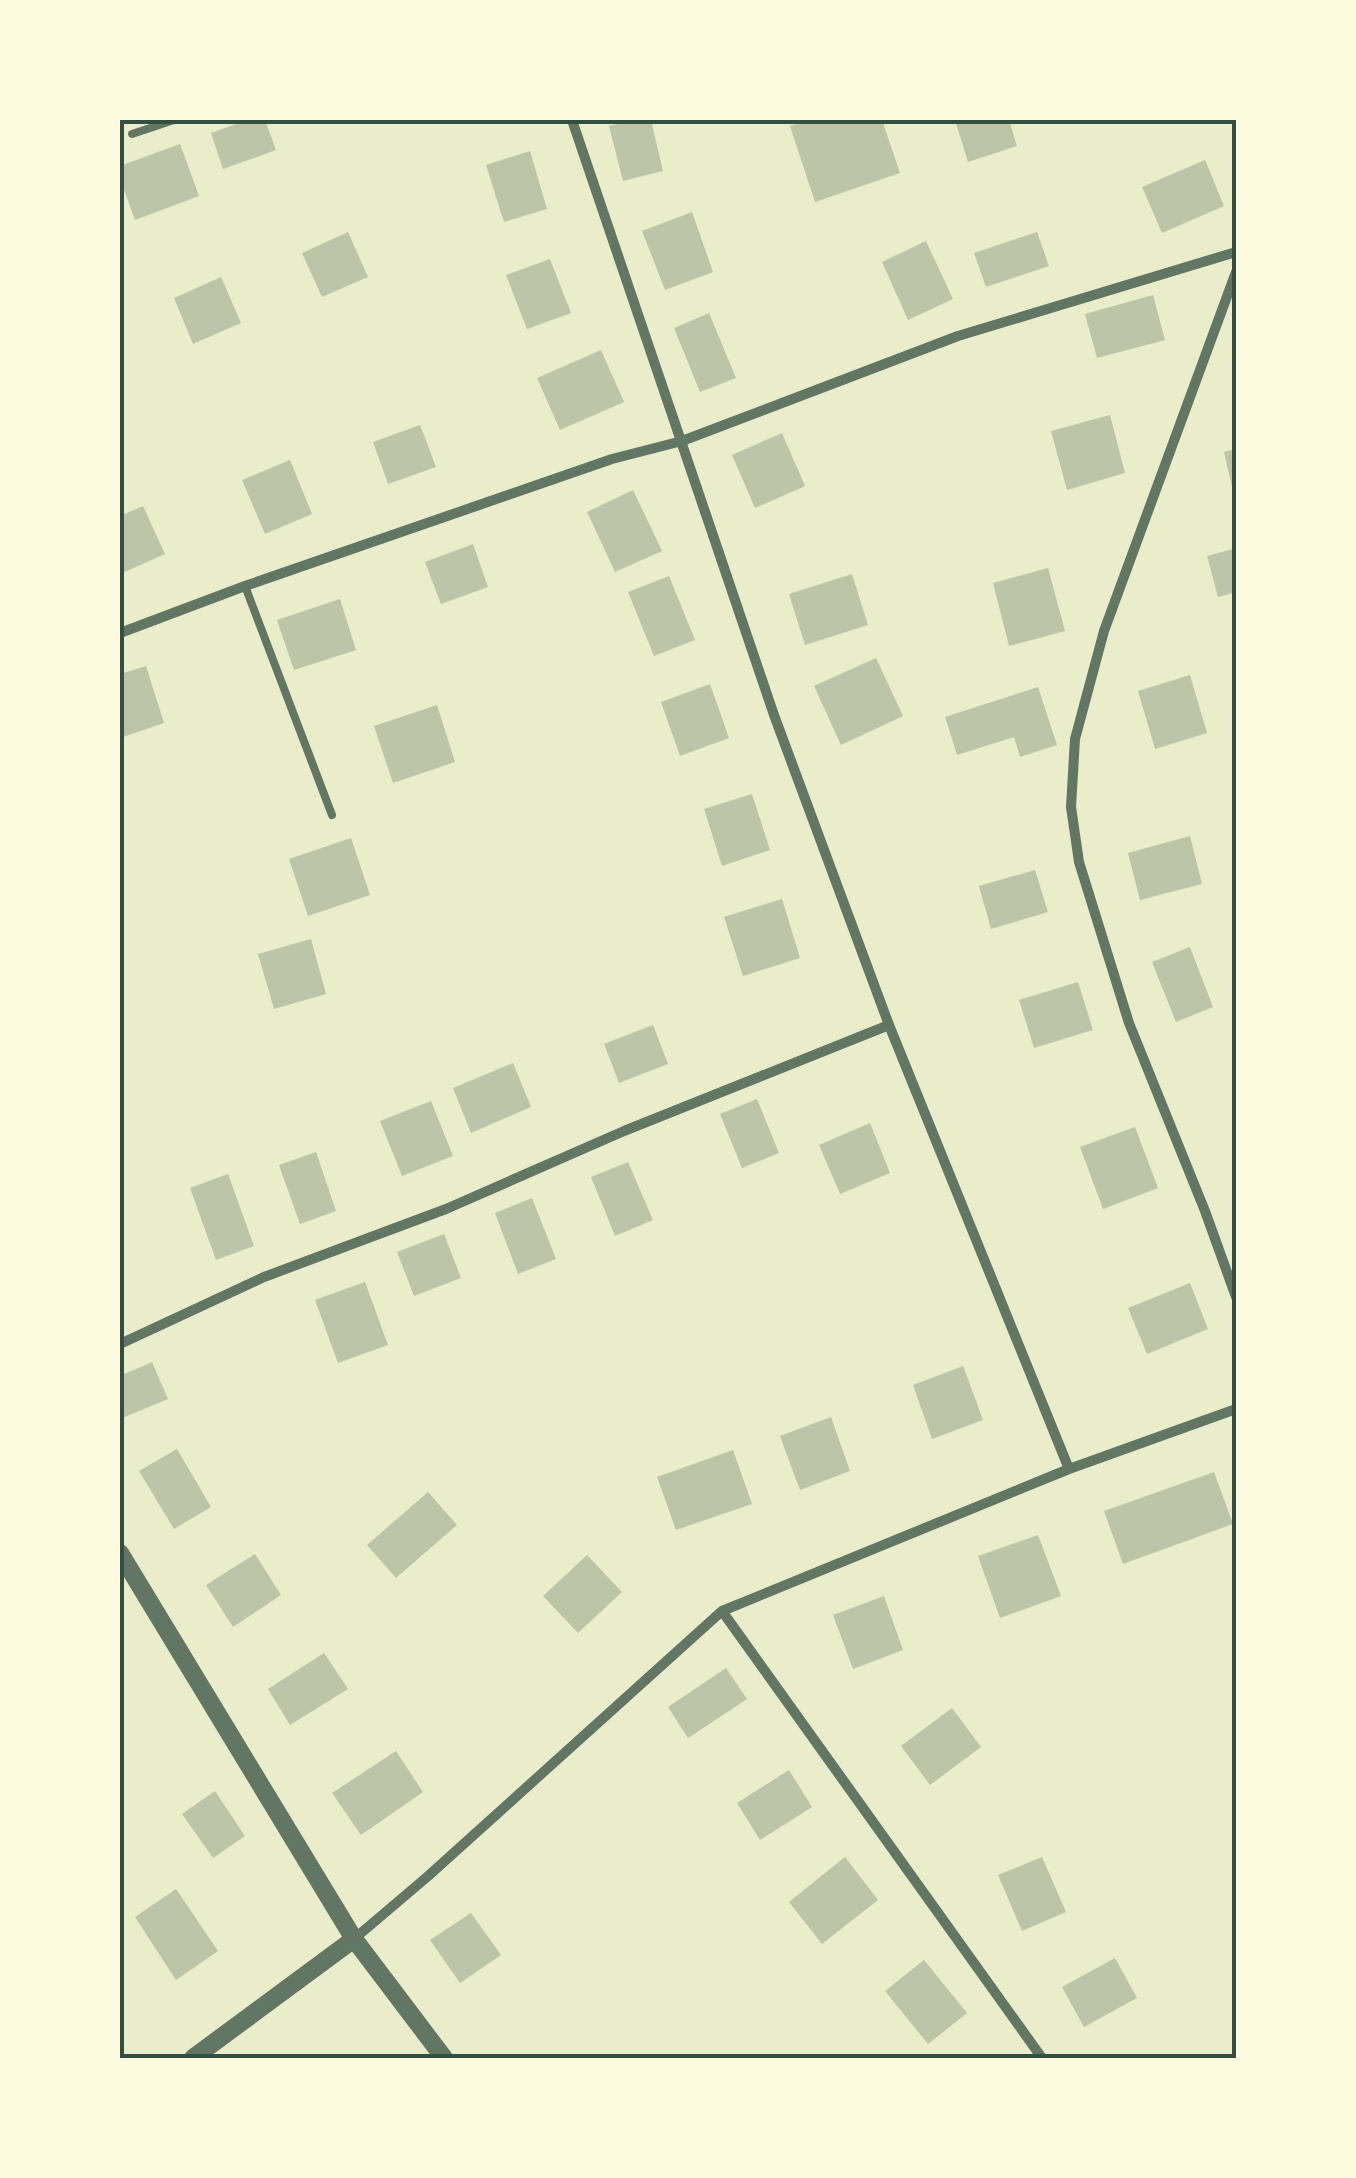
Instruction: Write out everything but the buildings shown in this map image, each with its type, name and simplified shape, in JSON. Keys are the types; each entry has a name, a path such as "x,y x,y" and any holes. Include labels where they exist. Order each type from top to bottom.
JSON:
{"street":[{"path":"572,120 774,714 889,1025 1069,1469"},
{"path":"120,633 612,460 682,441 958,336 1236,252"},
{"path":"1236,272 1104,631 1075,739 1070,808 1078,862 1129,1023 1206,1211 1236,1297"},
{"path":"120,1344 264,1277 446,1209 624,1131 889,1025"},
{"path":"193,2058 354,1939 722,1611 1069,1469 1236,1409"},
{"path":"120,1553 354,1939 444,2058"},
{"path":"722,1611 1042,2058"}],"lane":[{"path":"132,134 174,120"},
{"path":"245,586 332,815"}]}
